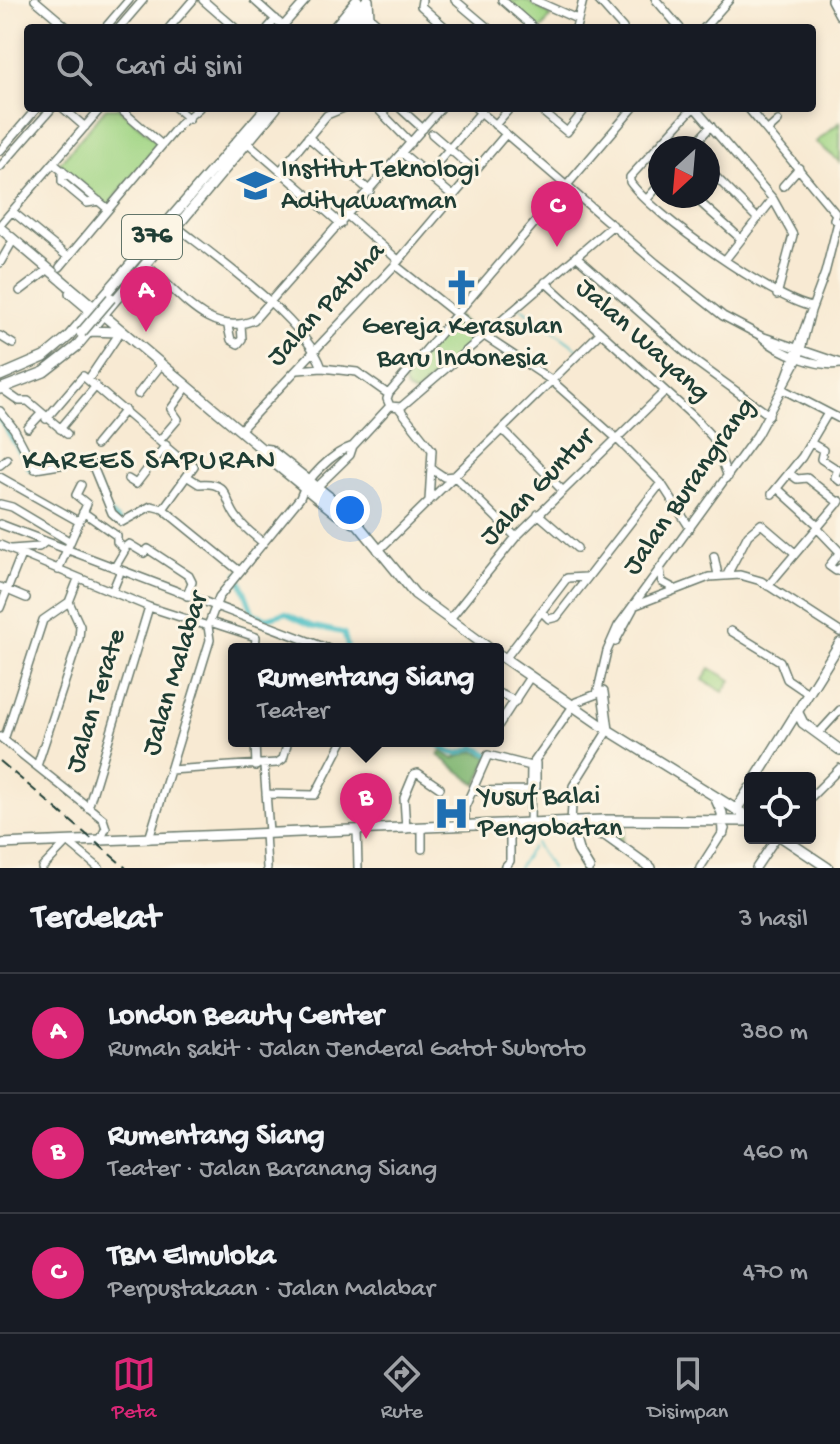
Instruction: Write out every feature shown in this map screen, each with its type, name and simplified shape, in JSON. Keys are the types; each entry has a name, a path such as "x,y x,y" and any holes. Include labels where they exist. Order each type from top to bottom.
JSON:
{"main road":[{"path":"832,0 840,15"},
{"path":"346,24 361,2"},
{"path":"361,2 371,18"},
{"path":"338,24 361,2"},
{"path":"352,17 371,18"},
{"name":"376","path":"103,317 110,299 263,112"},
{"name":"376","path":"93,308 110,299 146,265 205,185 273,112"},
{"name":"376","path":"84,329 176,224"},
{"path":"0,227 81,299 84,329"},
{"path":"0,235 262,449 270,450 310,487 347,511 415,594 475,643"},
{"path":"81,299 110,299 121,333"},
{"path":"84,329 93,308"},
{"path":"2,385 41,367 84,329 103,317"},
{"path":"84,329 121,333"},
{"path":"760,772 838,648"},
{"path":"504,658 606,729 744,815"},
{"path":"603,692 606,729"},
{"path":"796,719 840,750"},
{"path":"704,819 717,809 710,792"},
{"path":"710,792 727,819"},
{"path":"736,810 744,797"},
{"path":"704,819 718,826 721,836"},
{"path":"721,836 727,819"},
{"path":"0,842 102,836 744,819"},
{"path":"571,823 578,850 589,868"},
{"path":"571,823 580,831 605,835 651,868"},
{"path":"0,842 67,843 151,836"},
{"path":"791,844 828,868"}],"street":[{"path":"35,0 63,24"},
{"path":"46,9 54,0"},
{"path":"108,24 129,0"},
{"path":"122,24 143,0"},
{"path":"173,24 193,0"},
{"path":"203,0 230,24"},
{"path":"254,0 281,24"},
{"path":"455,0 483,24"},
{"path":"502,0 529,24"},
{"path":"534,0 576,24 583,0"},
{"path":"598,0 617,24"},
{"path":"656,0 677,24"},
{"path":"708,24 729,0"},
{"path":"421,1 442,24"},
{"path":"284,24 301,2"},
{"path":"368,24 371,18 378,24"},
{"path":"272,24 276,19"},
{"path":"7,159 0,152 34,112"},
{"path":"0,167 48,112"},
{"path":"68,112 85,127"},
{"path":"0,227 98,112"},
{"path":"124,112 162,145"},
{"path":"181,112 189,119"},
{"path":"60,267 179,125 195,112"},
{"path":"281,170 327,115 334,112"},
{"path":"379,112 411,143"},
{"path":"404,112 423,129"},
{"path":"146,265 202,315 228,327 254,320 438,112"},
{"path":"427,175 477,112"},
{"path":"480,112 706,304 772,345 840,364"},
{"path":"495,125 506,112"},
{"path":"542,112 567,132 583,112"},
{"path":"547,116 550,112"},
{"path":"391,392 626,112"},
{"path":"690,112 630,177 633,187 725,260 777,295 812,307"},
{"path":"698,112 773,199 794,239 777,295"},
{"path":"752,112 839,218"},
{"path":"768,130 778,121"},
{"path":"702,136 711,126"},
{"path":"432,134 475,171"},
{"name":"Jalan Patuha","path":"240,430 396,263 506,134"},
{"path":"308,137 370,191"},
{"path":"247,142 341,224"},
{"path":"402,153 453,196"},
{"path":"54,164 108,209"},
{"path":"783,186 799,168"},
{"path":"720,181 756,217"},
{"path":"725,260 773,199"},
{"path":"706,208 740,238"},
{"path":"13,212 68,257"},
{"path":"348,216 396,263 483,335 551,380 616,438 661,483 690,528"},
{"name":"Jalan Burangrang","path":"533,765 573,707 597,694 610,642 769,415 798,352 812,307 836,252 839,218"},
{"path":"176,224 270,303 316,351 322,368"},
{"name":"Jalan Malabar","path":"151,836 210,640 209,624 214,607 231,579 343,449 353,446 613,225"},
{"path":"0,263 11,244"},
{"path":"576,256 696,362 769,415"},
{"path":"20,291 45,272"},
{"name":"Jalan Wayang","path":"545,282 713,438 728,477"},
{"path":"228,327 231,340 238,344 242,339 241,325"},
{"path":"88,380 121,333"},
{"path":"378,551 600,333"},
{"path":"0,336 13,344"},
{"path":"138,394 161,365"},
{"path":"298,370 322,368 357,372 391,392 404,394 398,405"},
{"path":"28,428 80,376 88,380 179,458 184,455 194,464 188,477 163,509"},
{"path":"2,385 19,401 28,401 61,430 96,386"},
{"path":"128,479 136,484 178,419 171,409 187,387"},
{"path":"782,389 840,419"},
{"path":"391,392 432,450 429,501"},
{"name":"Jalan Guntur","path":"449,620 516,537 664,392"},
{"path":"96,445 125,410"},
{"path":"0,411 14,429 35,469 85,461 92,464 118,520 125,521 151,506 163,509 238,570"},
{"path":"828,413 811,443 774,491 818,527 840,552 829,566 836,571 840,568"},
{"path":"502,429 562,490"},
{"path":"811,443 823,450 821,459 838,470 835,477 840,481"},
{"path":"0,465 7,459"},
{"path":"432,469 444,477 454,476"},
{"path":"768,586 838,505 807,478 797,479 789,473"},
{"path":"454,476 516,537"},
{"path":"0,477 78,521"},
{"path":"188,477 199,484 215,485 228,495 235,516 262,542"},
{"path":"542,612 549,619 557,617 661,483"},
{"path":"58,570 87,503 76,495 81,485"},
{"path":"0,504 12,507 69,541"},
{"path":"83,512 116,535 117,543 124,548"},
{"path":"538,514 577,548"},
{"path":"0,524 313,643"},
{"path":"728,573 748,536 761,524 795,553"},
{"path":"4,547 41,546 45,542"},
{"path":"112,592 127,544 144,553 148,549 189,576 192,582 187,596"},
{"path":"4,547 149,607 256,637 256,643"},
{"path":"0,557 4,547"},
{"path":"1,611 21,555"},
{"path":"714,556 718,575"},
{"path":"660,568 662,582 673,588"},
{"path":"634,607 673,588 728,573 749,577 768,586 840,632"},
{"path":"504,655 567,578 586,577"},
{"path":"78,579 69,602 43,620 2,739 105,823 102,836"},
{"path":"0,587 26,598"},
{"path":"37,766 80,633 69,602"},
{"name":"Jalan Terate","path":"88,808 149,607"},
{"name":"Jalan Burangrang","path":"603,692 611,652 634,607"},
{"path":"731,631 782,663 787,679 809,694"},
{"path":"504,718 530,677"},
{"path":"504,696 516,701"},
{"path":"818,734 840,710"},
{"path":"571,823 573,786 606,729"},
{"path":"256,747 266,794 267,868"},
{"path":"170,770 260,766 282,761 286,747"},
{"path":"266,794 315,795 340,747"},
{"path":"465,826 465,807 488,755 533,765 530,824"},
{"path":"816,792 840,768"},
{"path":"406,829 404,798 414,774 418,773 440,788"},
{"path":"473,791 533,788"},
{"path":"727,819 736,810"},
{"path":"504,868 510,861 510,825"},
{"path":"422,828 422,849"},
{"path":"357,830 358,868"},
{"path":"700,868 721,836"},
{"path":"42,868 67,843 99,868"},
{"path":"41,844 52,857"},
{"path":"756,868 777,844"}],"green space":[{"path":"502,0 526,0 551,16 546,24 531,24"},
{"path":"103,112 123,112 159,143 108,206 59,164"},
{"path":"840,122 840,162 816,142"},
{"path":"457,316 479,336 415,394 407,390 403,382"},
{"path":"710,668 731,680 723,692 703,680"},
{"path":"441,751 453,759 474,751 489,757 477,785 438,755"},
{"path":"580,825 626,825 622,841"}],"waterway":[{"path":"520,307 578,349"},
{"path":"0,419 30,469 57,469"},
{"path":"97,485 108,512 120,522"},
{"path":"238,574 253,613 268,618 285,613 312,626 344,633 346,643"},
{"path":"442,747 454,753 475,747"},
{"path":"475,747 492,756"},
{"path":"535,843 551,868"},
{"path":"518,868 532,847"}],"railway":[{"path":"0,761 126,868"}],"place":[{"name":"Institut Teknologi Adityawarman","path":"255,186"},
{"name":"TBM Elmuloka","path":"557,247"},
{"name":"Gereja Kerasulan Baru Indonesia","path":"462,287"},
{"name":"London Beauty Center","path":"146,332"},
{"name":"Yusuf Balai Pengobatan","path":"452,813"},
{"name":"Rumentang Siang","path":"366,839"}],"district":[{"name":"KAREES SAPURAN","path":"150,462"}]}
